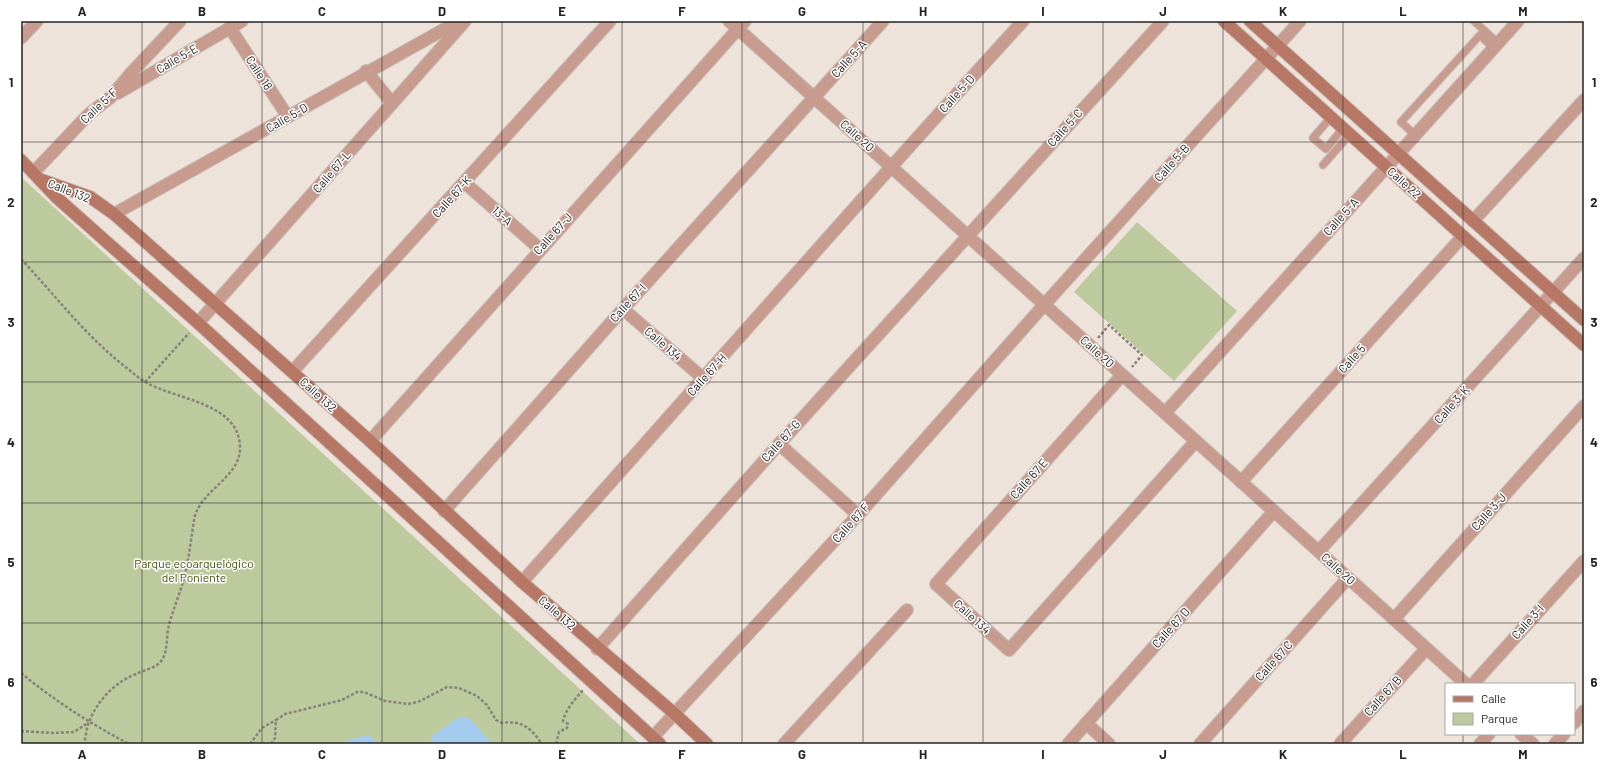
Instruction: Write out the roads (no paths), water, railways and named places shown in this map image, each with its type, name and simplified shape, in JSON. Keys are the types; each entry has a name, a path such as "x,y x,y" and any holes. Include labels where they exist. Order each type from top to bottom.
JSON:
{"street":[{"path":"21,38 37,21"},
{"name":"Calle 5-F","path":"36,176 89,114 111,97 131,73 180,21"},
{"name":"Calle 5-E","path":"111,97 242,21"},
{"name":"Calle 5-D","path":"114,214 459,21"},
{"name":"Calle 67-L","path":"198,323 465,21"},
{"name":"Calle 67-K","path":"292,372 465,183 610,21"},
{"name":"Calle 5-A","path":"814,97 883,21"},
{"name":"Calle 5-D","path":"891,166 1023,21"},
{"name":"Calle 5-C","path":"968,236 1163,21"},
{"name":"Calle 22","path":"1224,21 1584,344"},
{"name":"Calle 22","path":"1250,21 1584,320"},
{"name":"Calle 5-B","path":"1044,305 1300,21"},
{"name":"Calle 5-A","path":"1165,413 1518,21"},
{"name":"Calle 20","path":"737,24 814,97 1044,305 1126,371 1165,413 1465,683"},
{"name":"Calle 67-J","path":"370,441 737,24"},
{"name":"Calle 18","path":"230,28 288,117"},
{"path":"366,72 392,103"},
{"name":"Calle 67-I","path":"444,511 814,97"},
{"path":"1473,221 1584,100"},
{"path":"21,160 36,176"},
{"name":"Calle 67-H","path":"522,582 704,379 891,166"},
{"name":"Calle 132","path":"36,176 90,197 114,214 370,441 522,582 675,714 707,744"},
{"name":"Calle 132","path":"36,176 76,216 198,323 657,741"},
{"name":"13-A","path":"465,183 540,249"},
{"name":"Calle 67-G","path":"598,648 779,444 968,236"},
{"name":"Calle 5","path":"1241,482 1463,236"},
{"name":"Calle 3-K","path":"1319,551 1554,293 1584,258"},
{"name":"Calle 67 F","path":"657,741 675,714 858,515 1044,305"},
{"name":"Calle 134","path":"623,309 704,379"},
{"name":"Calle 67 E","path":"936,584 1126,371"},
{"name":"Calle 3-J","path":"1394,619 1584,406"},
{"name":"Calle 134","path":"936,584 1009,650 1196,441"},
{"path":"779,444 858,515"},
{"name":"Calle 67 D","path":"1068,744 1274,511"},
{"name":"Calle 3-I","path":"1474,683 1584,561"},
{"name":"Calle 67 C","path":"1200,744 1348,578"},
{"path":"784,744 907,610"},
{"name":"Calle 67 B","path":"1340,744 1426,648"},
{"path":"1575,721 1584,711"},
{"path":"1086,723 1108,744"},
{"path":"1480,744 1488,735"},
{"path":"1522,735 1532,744"},
{"path":"1555,744 1563,735"}],"lane":[{"path":"1474,21 1496,46"},
{"path":"1415,135 1400,122 1480,35 1496,46"},
{"path":"1331,117 1313,138 1326,149 1346,131"},
{"path":"1323,165 1346,131"}],"water":[{"path":"467,717 494,744 430,744 432,736 458,718"},
{"path":"369,735 378,744 342,744 348,740"}],"park label":[{"name":"Parque ecoarquelógico del Poniente","path":"194,571"}]}
